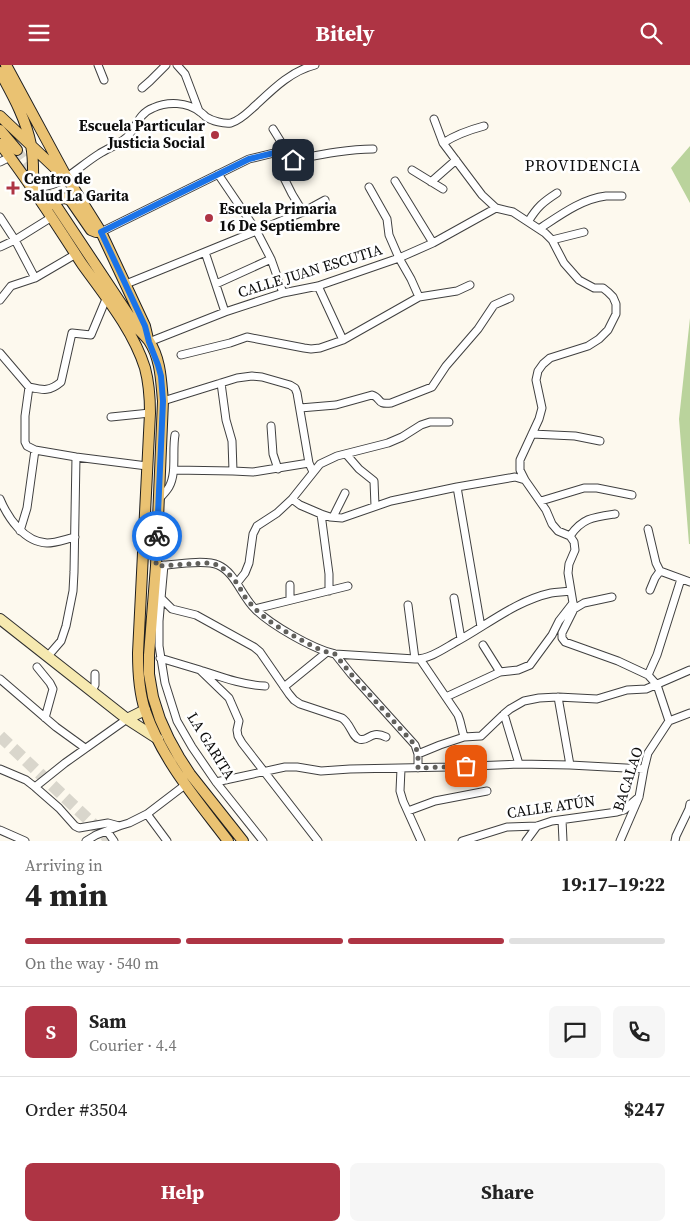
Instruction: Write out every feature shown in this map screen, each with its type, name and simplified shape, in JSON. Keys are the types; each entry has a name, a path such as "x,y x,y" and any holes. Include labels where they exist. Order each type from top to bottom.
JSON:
{"main road":[{"path":"6,65 66,176 101,232 145,326 158,365 163,401 158,500 160,565 149,655 149,674 153,697 169,739 190,775 243,841"},
{"path":"0,73 17,103 31,145 33,189"},
{"path":"0,116 8,114 17,103"},
{"path":"0,116 56,169 66,176"},
{"path":"0,130 33,189 132,339 145,370 150,395 150,413 138,674 145,710 158,739 185,785 228,841"},
{"path":"0,144 14,153"},
{"path":"46,207 62,197 67,198 91,230 101,232"},
{"path":"57,207 138,329 149,342"},
{"path":"0,619 127,719 158,739"},
{"path":"127,719 145,710"}],"street":[{"path":"98,65 104,80"},
{"path":"142,88 166,65"},
{"path":"177,65 185,74 199,111"},
{"path":"33,189 58,182 102,152 118,144 128,137 136,123 146,112 154,107 184,104 199,111 207,118 229,123 238,120 290,76 314,65"},
{"path":"434,119 443,143 482,195 496,208 513,212 539,229 552,240 564,263 580,280 594,288 603,289 613,297 616,304 616,314 608,330 599,339 588,346 550,358 538,371 536,380 542,408 540,419 520,460 520,470 541,501 552,524 558,531 570,536 574,542 575,550 569,564 568,573 574,606 562,633 562,638 565,642 618,661 648,675 657,685 670,721 690,713"},
{"path":"443,143 466,130 484,126"},
{"path":"273,129 293,160 323,153 373,149"},
{"path":"101,232 249,159 286,150"},
{"path":"0,162 14,153"},
{"path":"431,182 456,160"},
{"path":"412,170 442,189"},
{"path":"218,174 256,230 271,259 283,293"},
{"path":"284,177 303,211"},
{"path":"395,181 433,243"},
{"path":"369,187 386,219 389,235 419,297"},
{"path":"528,222 534,211 557,193"},
{"path":"539,229 574,207 594,199 606,196 622,196"},
{"path":"126,284 303,211 325,200"},
{"name":"CALLE JUAN ESCUTIA","path":"149,342 225,312 283,293 318,286 399,258 433,243 496,208"},
{"path":"0,217 35,278"},
{"path":"0,247 15,241 52,217"},
{"path":"552,240 584,232"},
{"path":"205,252 225,312"},
{"path":"0,300 11,286 35,278 76,254"},
{"path":"216,284 271,259"},
{"path":"181,355 247,337 311,349 320,348 343,341 419,297 456,291 470,285"},
{"path":"318,286 343,341"},
{"path":"300,408 336,405 372,395 384,404 391,403 432,387 446,366 478,329 494,305 510,298"},
{"path":"0,353 29,387 48,390 55,387 61,381 72,333 91,335 106,299"},
{"path":"163,401 237,378 252,376 290,385 295,388 313,472"},
{"path":"222,383 226,420 232,441 233,471"},
{"path":"29,387 25,416 27,446 35,450 76,457 147,465"},
{"path":"111,417 150,413"},
{"path":"237,583 245,573 249,563 253,534 257,526 277,513 292,499 320,464 327,459 388,443 430,422 449,422"},
{"path":"271,426 273,454 278,469"},
{"path":"532,434 600,441"},
{"path":"158,500 170,486 174,470 173,445 175,435"},
{"path":"20,531 27,508 35,450"},
{"path":"346,454 359,469 374,481 375,506"},
{"path":"48,656 61,641 73,591 76,457"},
{"path":"174,470 253,472 310,463"},
{"path":"292,499 300,505 321,514 342,517 353,515 375,506 457,487 515,477 525,480"},
{"path":"457,487 481,627"},
{"path":"541,501 584,488 597,488 632,495"},
{"path":"333,517 345,493"},
{"path":"0,499 20,531 37,541 48,543 75,537"},
{"path":"321,514 329,574 329,591"},
{"path":"570,536 575,528 583,522 592,518 615,514"},
{"path":"648,529 656,563 660,571 690,582"},
{"path":"160,565 208,563 219,565 237,583 255,609 268,620 283,630 327,652 335,654 417,659 433,655 511,609 552,593 570,591"},
{"name":"LA GARITA","path":"160,565 160,658 165,683 177,721 216,782 263,841"},
{"path":"650,590 660,571"},
{"path":"648,675 657,655 681,579"},
{"path":"290,585 290,601"},
{"path":"255,609 348,586"},
{"path":"446,697 500,672 518,670 530,665 552,635 559,621 574,606 612,597"},
{"path":"161,598 172,609 196,615 260,651 284,687 294,700 300,704 347,721 354,736 358,739 364,740 374,734 386,737"},
{"path":"454,598 461,639"},
{"path":"408,605 417,659 446,697 460,721 464,737"},
{"path":"482,645 500,672"},
{"path":"284,687 327,652"},
{"path":"335,654 410,738 418,754 418,768"},
{"path":"160,658 238,683 265,686"},
{"path":"37,667 53,689 45,717"},
{"path":"418,754 464,737 481,736 510,709 524,701 558,697 597,699 627,691 646,689 689,669"},
{"path":"200,670 230,698 239,721 237,730 242,743 318,841"},
{"path":"92,691 95,685 95,674"},
{"path":"0,679 85,748"},
{"path":"558,697 570,765"},
{"path":"504,714 519,764"},
{"path":"35,787 85,748 127,719"},
{"name":"BACALAO","path":"620,841 639,797 648,753 670,721"},
{"path":"216,782 285,767 322,771 519,764 644,769"},
{"path":"0,769 26,780 79,828 108,823 119,826"},
{"path":"401,769 400,791 421,841"},
{"path":"86,841 146,814 185,785"},
{"path":"408,811 435,801 487,791"},
{"name":"CALLE ATÚN","path":"462,841 507,827 537,826 552,821 618,812 630,806 639,797"},
{"path":"675,841 690,804"},
{"path":"146,814 167,841"},
{"path":"562,820 564,841"},
{"path":"526,841 537,826"},
{"path":"0,830 25,841"},
{"path":"107,831 114,841"}],"green space":[{"path":"690,146 690,203 671,168"},
{"path":"690,318 690,544 689,544 679,419"}],"tunnel":[{"path":"17,150 57,207"},
{"path":"0,736 111,841"}],"way so far":[{"path":"157,536 156,566 208,563 219,565 237,583 255,609 268,620 316,648 335,654 410,738 418,754 418,768 466,766"}],"place":[{"name":"Escuela Particular Justicia Social","path":"215,135"},
{"name":"Centro de Salud La Garita","path":"13,188"},
{"name":"Escuela Primaria 16 De Septiembre","path":"209,218"}],"district":[{"name":"PROVIDENCIA","path":"583,165"}],"route":[{"path":"157,536 163,401 161,376 145,326 101,232 249,159 286,150 293,160"}]}
